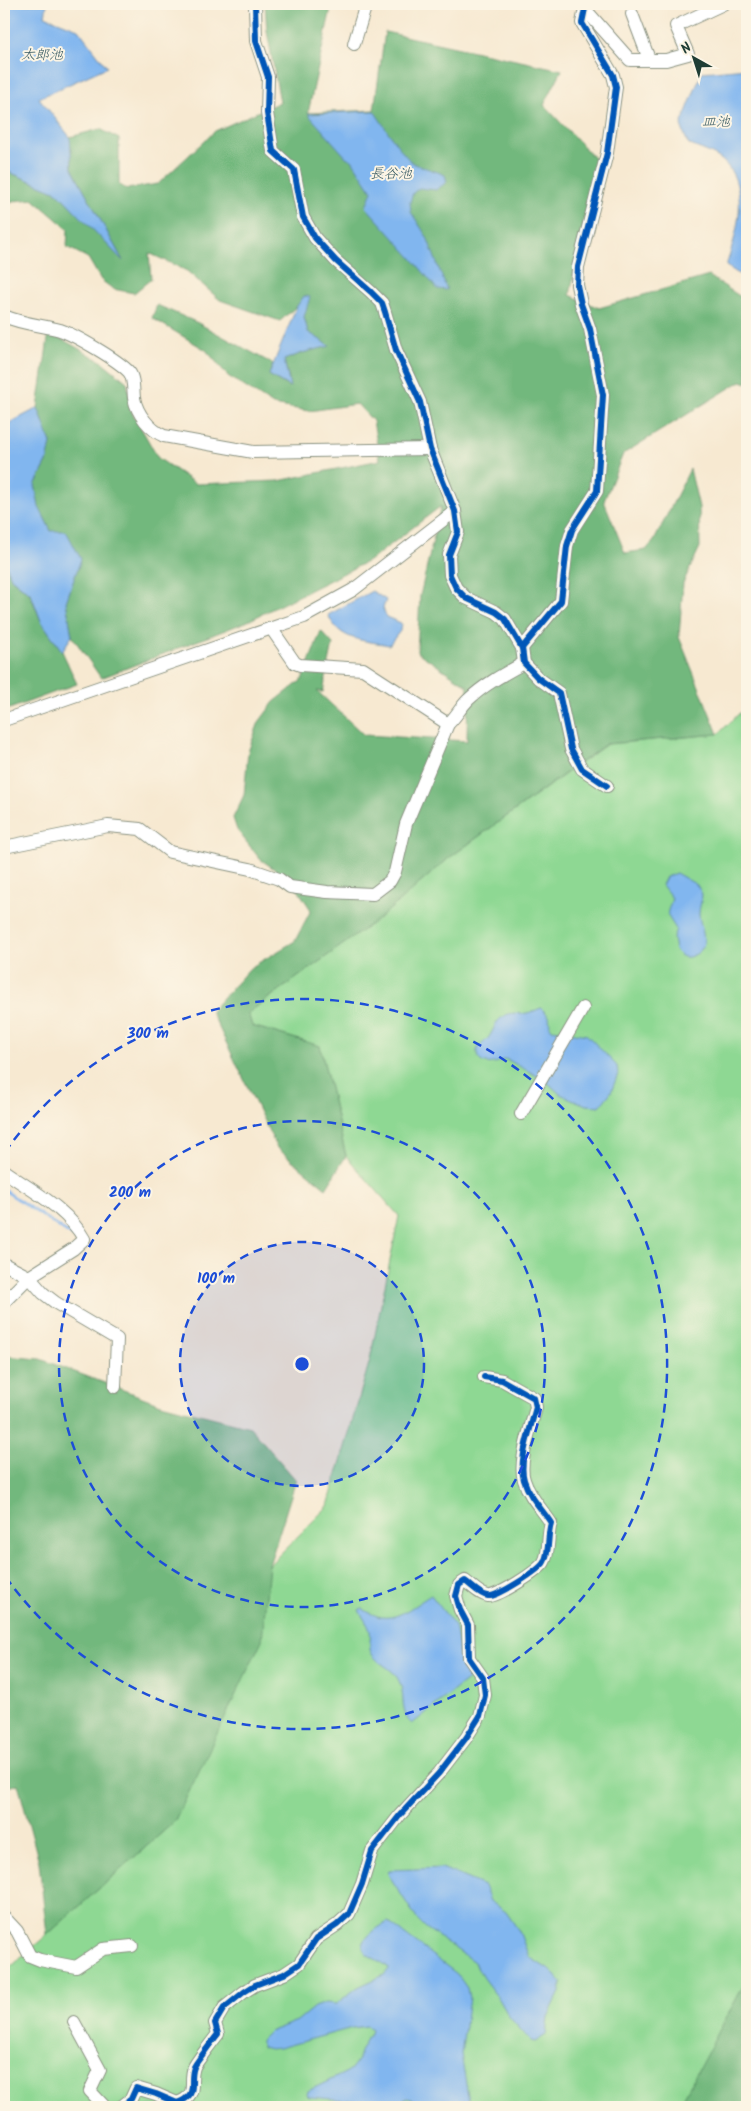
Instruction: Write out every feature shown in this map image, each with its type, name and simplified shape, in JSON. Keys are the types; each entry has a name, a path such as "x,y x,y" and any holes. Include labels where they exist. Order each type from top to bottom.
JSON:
{"street":[{"path":"255,4 256,40 268,78 267,113 273,151 294,170 303,217 315,238 382,303 396,350 420,402 430,449 455,511 458,532 449,555 450,575 456,588 466,598 496,612 505,619 522,648 524,663 538,678 559,693 571,749 582,769 607,786"},
{"path":"354,44 366,4"},
{"path":"585,6 630,60 666,60 688,54 676,26 723,4"},
{"path":"522,648 560,601 567,546 572,530 579,516 597,491 603,395 590,329 579,291 578,267 607,153 616,87 613,75 582,23 585,6"},
{"path":"632,14 649,59"},
{"path":"4,316 15,321 66,333 119,364 130,374 135,401 142,418 157,433 164,436 253,452 430,449"},
{"path":"4,720 304,617 353,590 455,511"},
{"path":"271,628 295,663 300,665 363,669 448,724"},
{"path":"4,847 108,826 117,826 140,829 170,852 250,869 278,879 290,887 327,892 373,894 390,881 396,872 406,824 448,724 456,717 466,702 490,681 524,663"},
{"path":"521,1114 583,1008"},
{"path":"4,1171 49,1202 75,1223 84,1239 73,1249 28,1277 4,1302"},
{"path":"4,1264 28,1277 43,1293 56,1303 117,1339 115,1387"},
{"path":"121,2107 131,2099 136,2088 177,2103 185,2100 190,2095 194,2066 218,2034 215,2023 224,2008 255,1985 284,1974 298,1964 316,1939 337,1925 349,1914 362,1884 372,1851 400,1815 439,1773 480,1716 485,1695 483,1678 469,1658 468,1625 460,1610 456,1596 459,1585 465,1581 482,1595 490,1597 502,1593 537,1570 544,1562 548,1550 548,1535 551,1523 539,1509 527,1487 522,1468 536,1407 534,1398 502,1380 484,1376"},
{"path":"4,1916 17,1931 30,1956 40,1960 76,1967 104,1949 132,1946"},
{"path":"74,2022 100,2070 90,2091 105,2107"}],"green space":[{"path":"265,4 332,4 308,113 374,110 385,32 562,70 544,105 596,160 570,295 599,308 709,276 747,301 747,383 741,381 623,454 604,501 625,553 646,550 654,541 690,469 699,507 700,547 683,583 679,637 718,734 606,744 449,858 381,917 248,1013 252,1026 320,1046 346,1156 326,1188 277,1148 211,1011 250,968 295,941 311,910 293,882 260,859 237,830 233,818 244,795 248,752 259,722 274,702 302,680 321,631 333,644 323,692 317,691 364,735 467,741 468,686 417,652 420,596 441,506 372,559 246,622 101,678 72,636 66,602 81,559 51,531 39,507 35,485 47,462 51,443 38,408 49,332 101,361 127,382 132,412 158,458 196,484 278,481 380,460 373,421 357,404 309,411 273,405 228,376 206,350 152,318 157,305 198,323 273,364 269,375 289,387 284,360 329,346 308,332 304,317 304,297 280,321 220,300 187,271 149,253 151,279 134,293 113,289 101,280 88,258 67,247 68,229 33,199 13,201 4,210 4,161 9,172 57,192 122,259 72,168 70,137 100,129 119,139 119,185 127,189 158,184 215,131 280,102 267,31"},
{"path":"4,560 11,578 30,594 41,621 62,651 77,684 4,711"},
{"path":"747,706 747,1904 743,1917 747,1930 747,2107 4,2107 4,1973 175,1821 269,1565 328,1506 370,1360 399,1216 346,1156 320,1046 252,1026 248,1013 381,917 449,858 607,744 718,734"},
{"path":"4,1356 40,1359 161,1404 250,1427 296,1480 269,1565 262,1640 175,1821 47,1935 39,1862 18,1784 4,1788"},
{"path":"747,1979 747,2107 680,2107 683,2098"}],"water":[{"name":"太郎池","path":"4,4 47,4 45,16 78,29 107,67 39,98 70,137 72,168 123,261 57,192 9,172 4,161"},
{"name":"皿池","path":"747,68 747,279 726,266 734,239 739,211 737,184 732,172 719,158 688,144 681,125 702,72"},
{"name":"長谷池","path":"374,111 410,161 445,175 447,182 436,190 419,188 413,193 410,202 411,212 427,237 447,290 437,289 366,207 372,191 352,160 346,157 308,114"},
{"path":"304,296 310,297 304,317 308,332 330,346 284,360 290,387 269,375 297,306"},
{"path":"38,408 51,443 47,462 35,485 39,507 51,531 66,531 81,559 66,602 72,636 62,651 41,621 31,594 11,578 4,560 4,426"},
{"path":"372,591 386,600 383,608 386,617 401,623 400,631 389,645 345,635 333,624 328,615"},
{"path":"676,873 697,885 702,894 699,914 704,943 698,953 689,957 679,954 675,950 673,938 676,929 668,914 672,898 662,885 666,877"},
{"path":"541,1008 549,1016 552,1029 587,1035 617,1066 618,1074 611,1092 600,1106 586,1105 560,1094 546,1081 505,1059 493,1063 480,1061 477,1052 478,1048 489,1037 501,1018 510,1014 532,1012"},
{"path":"431,1595 455,1626 460,1662 471,1677 412,1724 405,1715 401,1686 397,1677 372,1654 370,1631 359,1610 362,1608 372,1614 390,1617 406,1611"},
{"path":"442,1868 484,1886 490,1901 506,1912 519,1931 529,1957 548,1969 562,1982 560,1992 548,2017 546,2035 535,2042 531,2041 510,2018 474,1962 426,1928 417,1919 388,1874 389,1870"},
{"path":"388,1922 457,1974 467,1988 469,1998 461,2054 470,2107 416,2107 413,2100 407,2098 398,2107 360,2107 356,2101 309,2097 307,2095 308,2091 351,2070 357,2062 370,2033 371,2029 367,2026 352,2028 279,2048 269,2049 261,2047 261,2040 269,2032 297,2021 314,2007 325,2003 336,2004 358,1987 384,1975 389,1969 388,1967 367,1954 363,1945 369,1935"}],"waterway":[{"path":"4,1190 72,1236"}],"cycle path":[{"path":"255,4 256,41 268,77 267,113 273,151 294,170 303,217 315,238 336,261 382,303 396,350 420,402 430,449 455,511 458,532 449,555 450,575 456,588 466,598 496,612 505,619 522,648 524,663 538,678 559,693 571,749 582,769 607,786"},
{"path":"522,648 561,601 567,546 572,530 597,491 603,395 590,329 581,304 577,285 578,267 607,153 616,87 613,75 582,23 586,4"},
{"path":"121,2107 131,2099 136,2088 177,2103 189,2096 192,2088 194,2067 218,2034 215,2023 224,2008 255,1985 284,1974 299,1964 316,1939 337,1925 349,1914 362,1884 372,1851 400,1815 439,1773 480,1716 485,1695 483,1678 469,1658 468,1625 460,1610 456,1596 459,1585 465,1581 479,1592 488,1596 500,1593 527,1577 541,1566 546,1558 551,1523 529,1492 523,1473 526,1444 536,1407 534,1398 502,1380 484,1377"}]}
